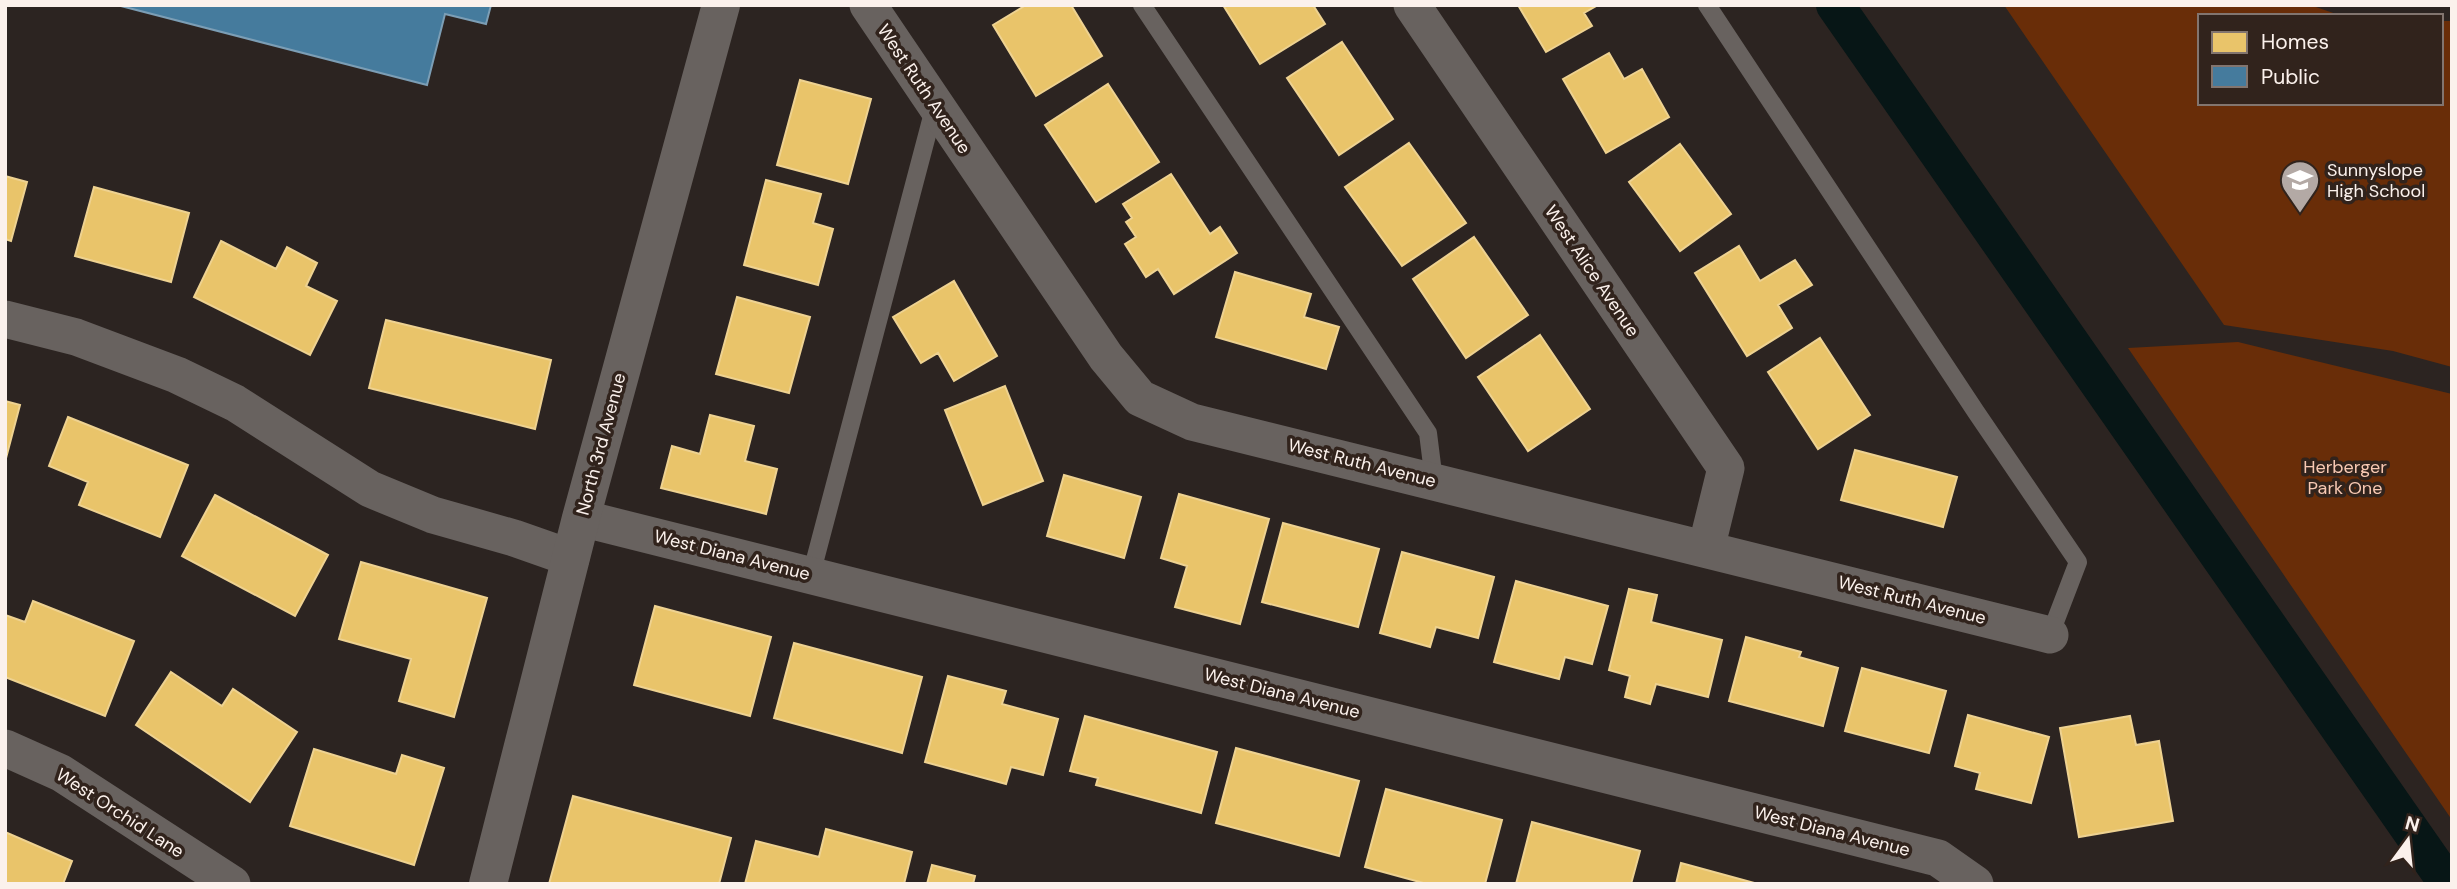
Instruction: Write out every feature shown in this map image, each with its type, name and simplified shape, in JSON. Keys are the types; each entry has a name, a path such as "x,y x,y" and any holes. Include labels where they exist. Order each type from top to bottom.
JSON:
{"street":[{"name":"North 3rd Avenue","path":"488,884 581,518 720,5"},
{"name":"West Ruth Avenue","path":"868,5 1106,357 1140,398 1192,422 2050,635"},
{"name":"West Alice Avenue","path":"1412,5 1726,468 1706,549"},
{"path":"5,319 76,337 177,375 235,403 370,489 433,515 514,538 571,558"},
{"name":"West Diana Avenue","path":"581,518 1938,858 1975,884"},
{"name":"West Orchid Lane","path":"5,748 61,773 232,884"}],"lane":[{"path":"1142,5 1427,433 1434,481"},
{"path":"1707,5 2078,562 2050,635"},
{"path":"811,575 935,105"}],"green space":[{"name":"Sunnyslope High School","path":"2004,5 2310,5 2336,14 2198,14 2198,105 2443,105 2443,21 2452,21 2452,367 2393,351 2224,325"},
{"name":"Herberger Park One","path":"2238,342 2452,394 2452,820 2128,348"}],"building: Homes":[{"path":"1026,5 1071,5 1102,56 1036,96 993,25"},
{"path":"1223,5 1313,5 1325,24 1260,64"},
{"path":"1518,5 1598,5 1584,13 1592,26 1546,52"},
{"path":"1342,42 1393,119 1339,155 1287,78"},
{"path":"1609,53 1624,79 1642,69 1669,117 1606,153 1563,79"},
{"path":"800,80 871,99 848,184 777,165"},
{"path":"1108,84 1159,162 1096,202 1045,125"},
{"path":"1409,143 1466,223 1402,266 1345,187"},
{"path":"1680,144 1731,214 1680,251 1629,182"},
{"path":"1171,174 1210,234 1220,227 1237,253 1174,294 1158,269 1146,277 1125,244 1136,237 1126,222 1132,218 1123,204"},
{"path":"5,176 27,182 11,241 5,239"},
{"path":"766,180 821,194 813,223 833,229 818,285 744,265"},
{"path":"94,187 189,213 171,282 75,256"},
{"path":"1474,237 1528,315 1466,358 1413,279"},
{"path":"221,241 276,269 287,247 317,263 306,286 337,301 310,355 194,297"},
{"path":"1739,246 1760,281 1795,260 1812,285 1778,305 1792,328 1747,356 1695,273"},
{"path":"1235,272 1311,294 1304,317 1339,327 1326,369 1216,337"},
{"path":"954,281 997,356 954,381 938,353 921,363 893,317"},
{"path":"737,297 810,317 789,393 716,374"},
{"path":"386,320 551,360 535,429 369,388"},
{"path":"1540,335 1590,409 1528,451 1478,377"},
{"path":"1820,338 1870,415 1818,449 1768,372"},
{"path":"1005,386 1043,481 983,505 945,410"},
{"path":"5,401 20,405 5,462"},
{"path":"710,415 754,426 745,461 777,469 766,514 661,488 672,446 700,454"},
{"path":"68,417 188,465 160,537 79,505 88,482 49,466"},
{"path":"1855,450 1957,477 1943,527 1841,500"},
{"path":"1064,475 1141,497 1124,558 1047,536"},
{"path":"1179,494 1269,519 1240,624 1175,607 1187,566 1161,558"},
{"path":"215,495 328,555 295,616 182,556"},
{"path":"1283,523 1379,549 1358,627 1262,602"},
{"path":"1402,552 1494,577 1478,638 1436,627 1430,647 1380,633"},
{"path":"361,562 487,598 454,717 399,701 411,659 339,639"},
{"path":"1516,581 1608,606 1592,664 1565,657 1559,679 1494,662"},
{"path":"1629,589 1657,595 1651,622 1722,640 1708,697 1656,684 1650,704 1625,697 1630,676 1609,670"},
{"path":"33,601 134,641 105,716 5,677 5,615 25,622"},
{"path":"655,606 771,637 750,716 634,685"},
{"path":"1746,637 1801,652 1799,657 1838,668 1823,726 1729,701"},
{"path":"794,643 922,677 902,753 774,718"},
{"path":"1862,668 1946,691 1929,753 1845,731"},
{"path":"171,672 222,706 233,689 297,732 250,802 136,725"},
{"path":"948,676 1006,691 1002,704 1058,719 1043,775 1011,767 1006,784 925,762"},
{"path":"1968,715 2049,737 2031,803 1976,789 1980,773 1955,766"},
{"path":"1085,716 1217,752 1201,813 1096,785 1098,778 1070,771"},
{"path":"2130,716 2136,745 2159,741 2173,821 2079,837 2060,728"},
{"path":"1236,748 1359,781 1339,856 1216,823"},
{"path":"314,749 396,774 402,755 444,768 414,865 290,826"},
{"path":"1386,789 1502,820 1485,884 1427,884 1365,867"},
{"path":"573,796 731,838 719,884 549,884"},
{"path":"1532,822 1640,851 1631,884 1516,884"},
{"path":"826,829 912,852 904,884 745,884 756,841 819,857"},
{"path":"5,832 72,861 63,884 5,884"},
{"path":"1681,863 1758,884 1676,884"},
{"path":"932,865 975,876 973,884 927,884"}],"building: Public":[{"path":"117,5 491,5 486,24 445,14 427,85"}],"waterway":[{"path":"1835,5 2448,884"}],"place":[{"name":"Sunnyslope High School","path":"2300,214"}]}
